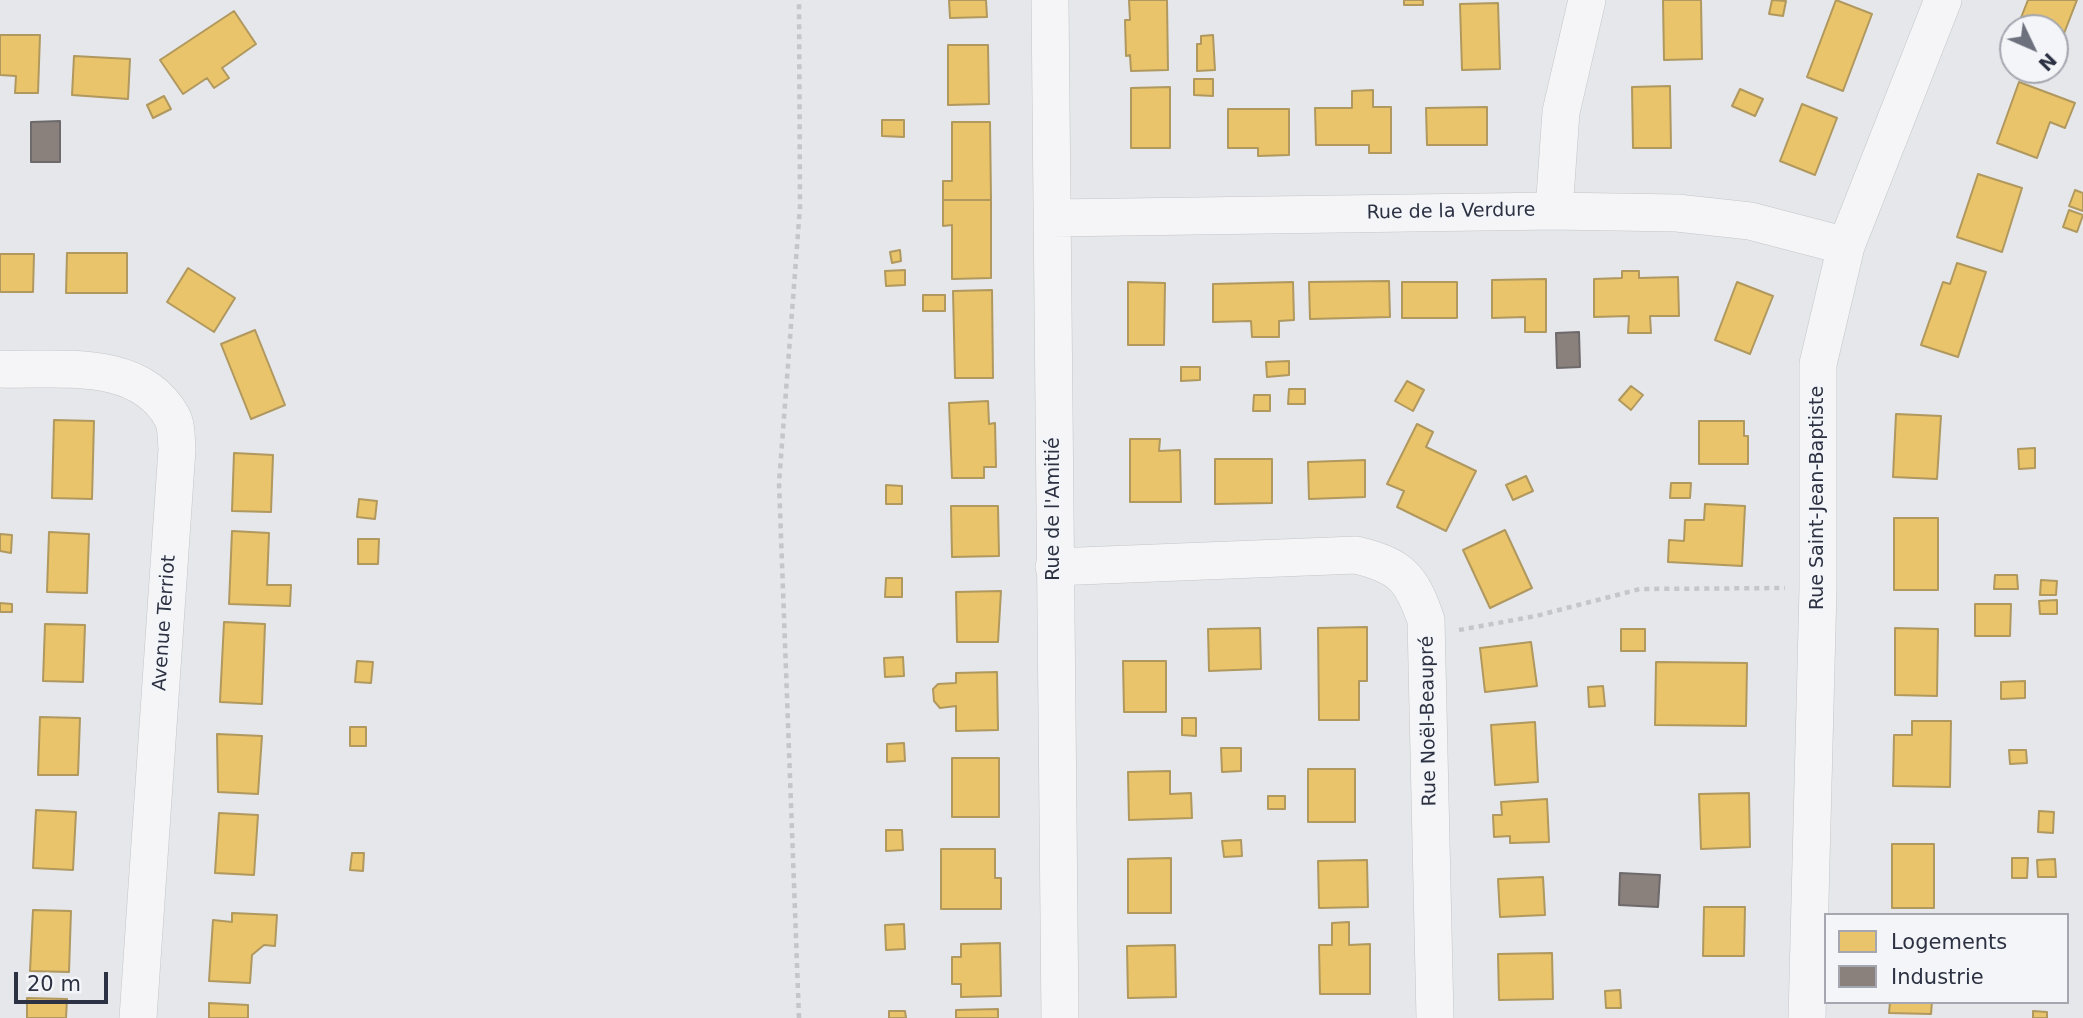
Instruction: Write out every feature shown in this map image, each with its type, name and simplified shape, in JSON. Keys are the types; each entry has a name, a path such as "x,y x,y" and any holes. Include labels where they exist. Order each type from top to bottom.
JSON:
{"street":[{"name":"Rue de l'Amitié","path":"1050,0 1060,1018"},
{"path":"1554,211 1561,112 1587,0"},
{"name":"Rue Saint-Jean-Baptiste","path":"1807,1018 1818,588 1818,364 1846,246 1944,0"},
{"name":"Rue de la Verdure","path":"1053,218 1554,211 1677,213 1750,220 1846,246"},
{"name":"Avenue Terriot","path":"0,369 108,372 136,380 158,398 173,419 177,449 138,1018"},
{"name":"Rue Noël-Beaupré","path":"1054,567 1356,555 1383,562 1402,572 1416,591 1426,620 1435,1018"}],"path":[{"path":"799,0 800,206 779,483 799,1018"},
{"path":"1427,634 1536,616 1640,589 1818,588"}],"building: Logements":[{"path":"949,0 986,0 987,17 950,18"},
{"path":"1129,0 1167,0 1168,70 1131,71 1130,55 1126,56 1125,20 1130,20"},
{"path":"1404,0 1423,0 1423,5 1404,5"},
{"path":"1663,0 1701,0 1702,59 1664,60"},
{"path":"1772,0 1786,1 1783,16 1769,14"},
{"path":"1836,0 1872,14 1843,91 1807,77"},
{"path":"2028,0 2077,0 2069,21 2069,14 2022,14"},
{"path":"1498,3 1500,69 1462,70 1460,4"},
{"path":"234,11 256,44 222,68 229,78 214,88 207,78 183,94 160,60"},
{"path":"0,35 40,35 38,93 15,93 16,76 0,75"},
{"path":"1213,35 1215,70 1197,71 1197,44 1201,44 1201,36"},
{"path":"948,45 988,45 989,104 948,105"},
{"path":"74,56 130,59 128,99 72,95"},
{"path":"1194,79 1213,79 1213,96 1194,95"},
{"path":"2018,84 2075,103 2065,128 2050,122 2037,158 1997,143"},
{"path":"1670,86 1671,148 1633,148 1632,87"},
{"path":"1170,87 1170,148 1131,148 1131,88"},
{"path":"1740,89 1763,99 1755,116 1732,106"},
{"path":"1373,90 1373,107 1391,107 1391,153 1369,153 1369,145 1316,145 1315,108 1352,108 1352,91"},
{"path":"164,96 171,109 153,118 147,105"},
{"path":"1802,104 1837,118 1815,175 1780,161"},
{"path":"1487,107 1487,145 1427,145 1426,108"},
{"path":"1228,109 1289,109 1289,155 1258,156 1258,148 1228,148"},
{"path":"882,120 904,120 904,137 882,136"},
{"path":"952,122 990,122 991,200 943,200 943,181 952,181"},
{"path":"1978,174 2022,188 2002,252 1957,237"},
{"path":"2075,190 2083,193 2083,211 2069,206"},
{"path":"943,200 991,200 991,278 952,279 952,225 943,226"},
{"path":"2069,210 2083,215 2077,232 2063,227"},
{"path":"900,250 901,261 892,263 890,252"},
{"path":"67,253 127,253 127,293 66,293"},
{"path":"0,254 34,254 33,292 0,292"},
{"path":"1957,263 1986,272 1958,357 1921,345 1943,282 1950,284"},
{"path":"188,268 235,298 214,332 167,302"},
{"path":"905,270 905,285 886,286 885,271"},
{"path":"1622,271 1639,271 1639,278 1678,277 1679,316 1650,316 1651,333 1628,333 1629,316 1594,317 1594,279 1622,278"},
{"path":"1546,279 1546,332 1525,332 1525,317 1492,318 1492,280"},
{"path":"1389,281 1390,317 1310,319 1309,282"},
{"path":"1128,282 1165,283 1164,345 1128,345"},
{"path":"1293,282 1294,320 1279,321 1279,337 1252,337 1251,321 1213,322 1213,284"},
{"path":"1402,282 1457,282 1457,318 1402,318"},
{"path":"1737,282 1773,296 1750,354 1715,340"},
{"path":"992,290 993,378 955,378 953,291"},
{"path":"923,295 945,295 945,311 923,311"},
{"path":"255,330 285,405 251,419 221,344"},
{"path":"1289,361 1289,375 1267,377 1266,362"},
{"path":"1181,367 1200,367 1200,380 1181,381"},
{"path":"1407,381 1424,390 1413,411 1395,401"},
{"path":"1631,386 1643,395 1631,410 1619,400"},
{"path":"1289,389 1305,389 1305,404 1288,404"},
{"path":"1254,395 1270,395 1270,411 1253,411"},
{"path":"988,401 989,424 995,423 996,467 984,467 984,478 952,478 949,403"},
{"path":"1896,414 1941,416 1937,479 1893,477"},
{"path":"54,420 94,421 92,499 52,498"},
{"path":"1699,421 1744,421 1744,436 1748,436 1748,464 1699,464"},
{"path":"1417,424 1433,432 1426,447 1476,471 1446,531 1397,507 1404,491 1387,484"},
{"path":"1130,439 1160,439 1159,451 1180,450 1181,502 1130,502"},
{"path":"2035,448 2035,468 2019,469 2018,449"},
{"path":"234,453 273,455 271,512 232,511"},
{"path":"1215,459 1272,459 1272,503 1215,504"},
{"path":"1365,460 1365,497 1309,499 1308,462"},
{"path":"1526,476 1533,491 1513,500 1506,485"},
{"path":"1671,483 1691,483 1690,498 1670,498"},
{"path":"886,485 902,486 902,504 886,504"},
{"path":"359,499 377,501 375,519 357,517"},
{"path":"1705,504 1745,506 1742,566 1668,562 1669,540 1684,541 1685,520 1704,520"},
{"path":"951,506 998,506 999,556 952,557"},
{"path":"1894,518 1938,518 1938,590 1894,590"},
{"path":"1505,530 1532,588 1490,608 1463,550"},
{"path":"232,531 269,533 267,585 291,585 290,606 229,604"},
{"path":"49,532 89,534 87,593 47,592"},
{"path":"0,534 12,535 11,553 0,551"},
{"path":"358,539 379,539 378,564 358,564"},
{"path":"1995,575 2017,575 2018,589 1994,589"},
{"path":"886,578 902,578 902,597 885,597"},
{"path":"2041,580 2057,581 2056,595 2040,595"},
{"path":"1001,591 998,642 957,642 956,592"},
{"path":"2057,600 2057,614 2040,614 2039,601"},
{"path":"0,603 12,604 12,612 0,612"},
{"path":"1975,604 2011,604 2010,636 1975,636"},
{"path":"224,622 265,624 262,704 220,702"},
{"path":"45,624 85,625 83,682 43,681"},
{"path":"1367,627 1367,681 1359,681 1359,720 1319,720 1318,628"},
{"path":"1260,628 1261,669 1209,671 1208,629"},
{"path":"1895,628 1938,629 1937,696 1895,695"},
{"path":"1621,629 1645,629 1645,651 1621,651"},
{"path":"1531,642 1537,686 1485,692 1480,648"},
{"path":"903,657 904,676 885,677 884,658"},
{"path":"357,661 373,662 371,683 355,682"},
{"path":"1123,661 1166,661 1166,712 1124,712"},
{"path":"1656,662 1747,663 1746,726 1655,725"},
{"path":"997,672 998,730 956,731 956,706 940,708 934,701 933,689 938,684 956,683 956,673"},
{"path":"2025,681 2025,698 2001,699 2001,682"},
{"path":"1603,686 1605,706 1589,707 1588,687"},
{"path":"40,717 80,718 78,775 38,775"},
{"path":"1182,718 1196,718 1196,736 1182,735"},
{"path":"1912,721 1951,721 1950,787 1893,786 1894,735 1912,735"},
{"path":"1535,722 1538,782 1495,785 1491,725"},
{"path":"350,727 366,727 366,746 350,746"},
{"path":"217,734 262,736 258,794 218,792"},
{"path":"904,743 905,761 887,762 887,744"},
{"path":"1221,748 1241,748 1241,771 1222,772"},
{"path":"2009,750 2026,750 2027,763 2010,764"},
{"path":"952,758 999,758 999,817 952,817"},
{"path":"1308,769 1355,769 1355,822 1308,822"},
{"path":"1170,771 1170,794 1191,793 1192,818 1129,820 1128,772"},
{"path":"1749,793 1750,847 1701,849 1699,794"},
{"path":"1268,796 1285,796 1285,809 1268,809"},
{"path":"1547,799 1549,842 1510,843 1510,836 1494,837 1493,815 1502,815 1501,802"},
{"path":"36,810 76,812 73,870 33,868"},
{"path":"2039,811 2054,812 2053,833 2038,832"},
{"path":"219,813 258,815 254,875 215,873"},
{"path":"886,830 902,830 903,850 886,851"},
{"path":"1241,840 1242,856 1224,857 1222,841"},
{"path":"1892,844 1934,844 1934,908 1892,908"},
{"path":"941,849 995,849 995,878 1001,878 1001,909 941,909"},
{"path":"352,853 364,853 363,871 350,870"},
{"path":"1171,858 1171,913 1128,913 1128,859"},
{"path":"2012,858 2028,858 2027,878 2012,878"},
{"path":"2055,859 2056,877 2038,877 2037,860"},
{"path":"1367,860 1368,907 1319,908 1318,861"},
{"path":"1543,877 1545,915 1500,917 1498,879"},
{"path":"1704,907 1745,907 1744,956 1703,956"},
{"path":"33,910 71,911 69,972 30,971"},
{"path":"232,913 277,915 275,946 264,945 252,955 250,983 209,981 213,920 232,922"},
{"path":"1349,922 1349,945 1370,944 1370,994 1320,994 1319,945 1332,945 1332,923"},
{"path":"904,924 905,949 886,950 885,925"},
{"path":"1000,943 1001,996 961,997 961,984 952,984 952,957 961,957 961,944"},
{"path":"1175,945 1176,997 1128,998 1127,946"},
{"path":"1552,953 1553,999 1499,1000 1498,954"},
{"path":"1620,990 1621,1008 1606,1008 1605,991"},
{"path":"27,998 67,999 66,1018 27,1018"},
{"path":"209,1003 248,1005 248,1018 209,1018"},
{"path":"1890,1004 1932,1004 1931,1014 1889,1013"},
{"path":"998,1009 998,1018 956,1018 956,1010"},
{"path":"889,1011 905,1011 906,1018 889,1018"},
{"path":"2033,1011 2047,1012 2047,1018 2033,1018"}],"building: Industrie":[{"path":"60,121 60,162 31,162 31,122"},
{"path":"1579,332 1580,367 1557,368 1556,333"},
{"path":"1620,873 1660,875 1658,907 1619,905"}]}
